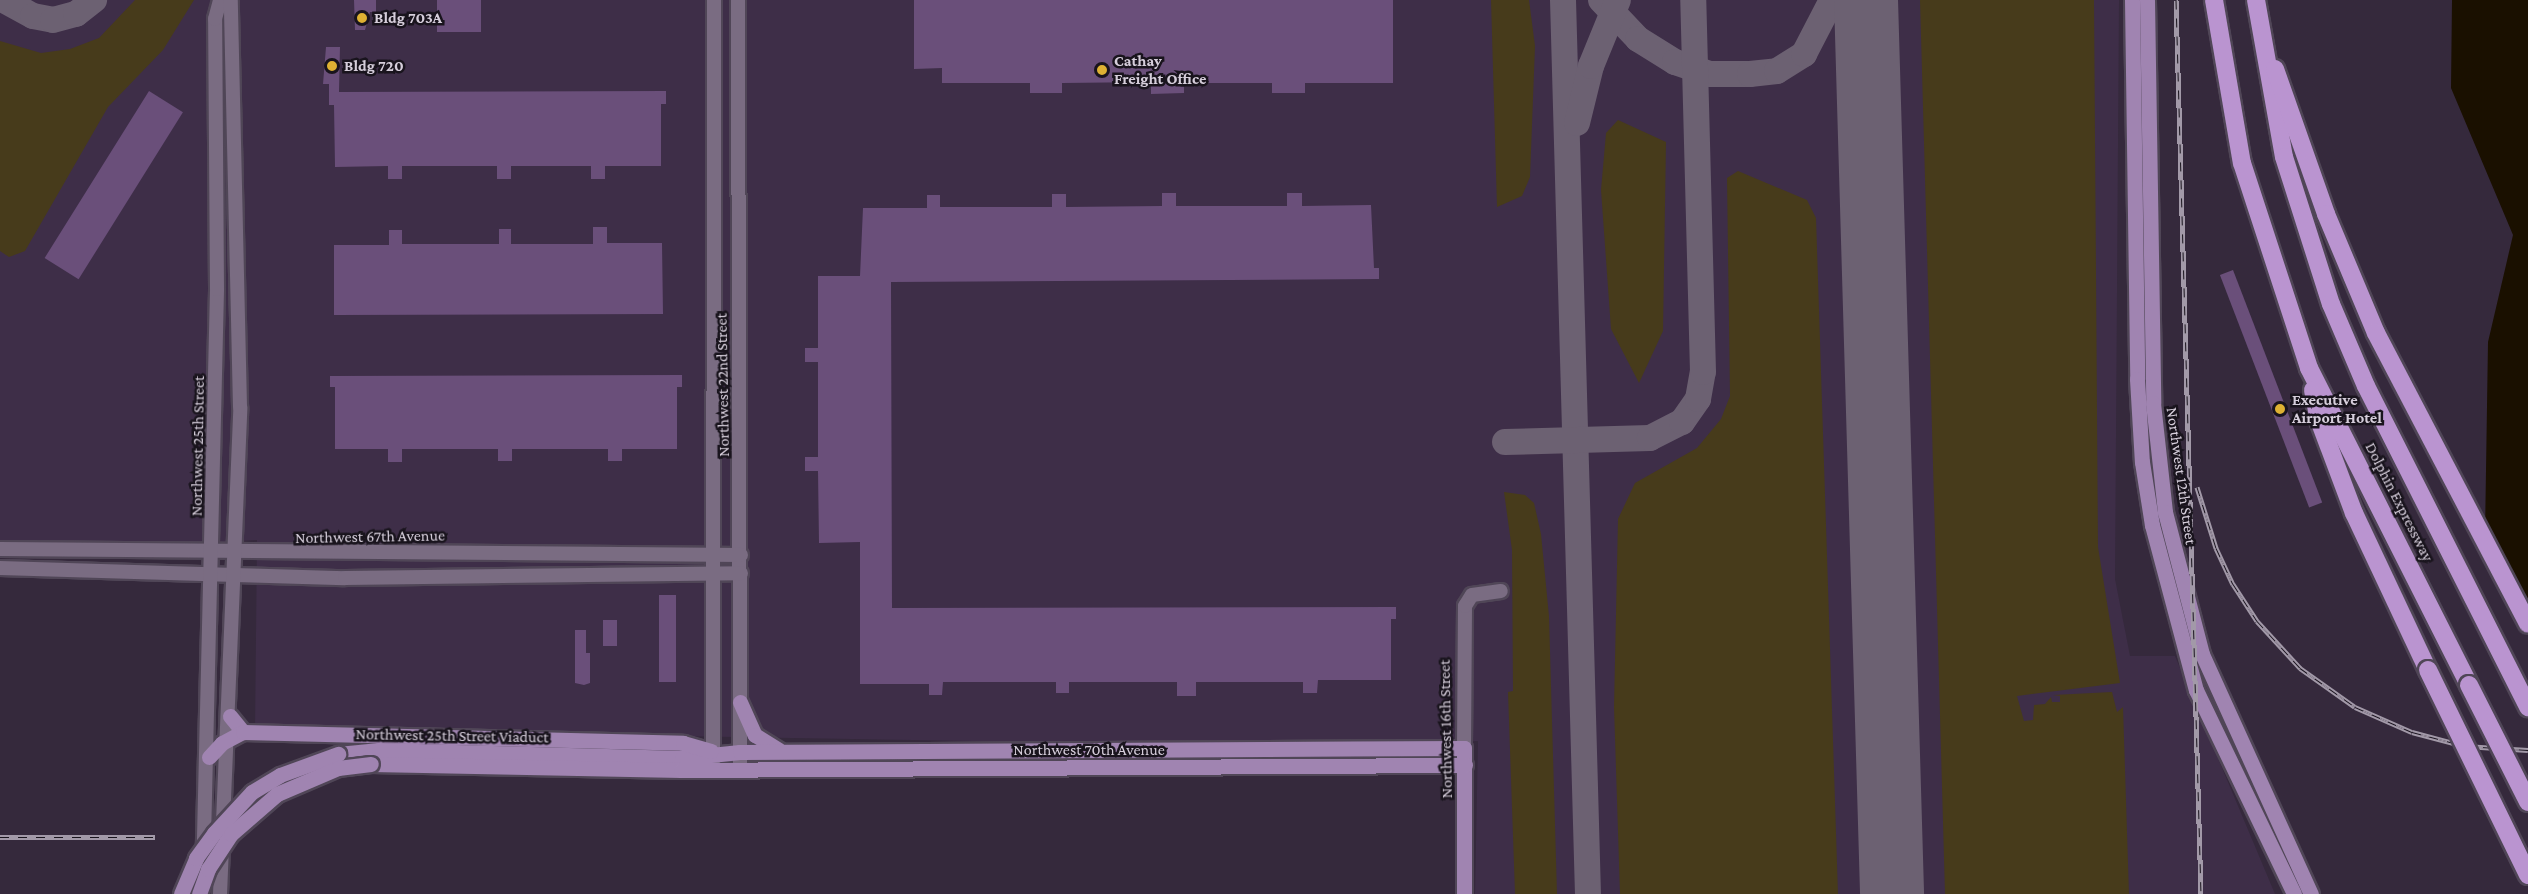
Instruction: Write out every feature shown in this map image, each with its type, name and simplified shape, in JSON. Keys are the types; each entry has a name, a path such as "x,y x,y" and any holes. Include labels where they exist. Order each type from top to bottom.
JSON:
{"highway":[{"name":"Dolphin Expressway","path":"2214,0 2242,163 2309,368 2528,802"},
{"name":"Dolphin Expressway","path":"2256,0 2284,157 2331,304 2366,386 2528,707"},
{"path":"2258,19 2305,159 2362,303 2528,624"},
{"path":"2309,368 2319,420 2354,513 2528,875"}],"main road":[{"name":"Northwest 12th Street","path":"2132,0 2137,379 2152,525 2196,690 2294,894"},
{"name":"Northwest 12th Street","path":"2147,0 2153,403 2165,512 2202,654 2312,894"},
{"path":"741,702 755,735 782,752"},
{"path":"230,716 243,732"},
{"path":"209,758 228,739 243,732 683,742 714,752"},
{"name":"Northwest 70th Avenue","path":"714,752 1464,747"},
{"name":"Northwest 16th Street","path":"1464,747 1464,894"},
{"name":"Northwest 25th Street Viaduct","path":"181,894 202,849 252,792 280,775 338,754 380,750 682,758 714,752"},
{"name":"Northwest 25th Street Viaduct","path":"201,891 208,869 231,834 277,794 338,768 371,764 713,769"},
{"name":"Northwest 70th Avenue","path":"713,769 1465,765"}],"street":[{"name":"Northwest 22nd Street","path":"713,769 714,0"},
{"name":"Northwest 22nd Street","path":"738,0 740,769"},
{"name":"Northwest 25th Street","path":"201,891 209,758 217,289 215,19 223,1"},
{"name":"Northwest 25th Street","path":"220,890 237,555 241,345 223,1"},
{"name":"Northwest 67th Avenue","path":"0,549 237,555 741,555"},
{"path":"0,568 235,576 741,573"},
{"name":"Northwest 16th Street","path":"1464,747 1465,606 1472,595 1501,591"},
{"path":"201,891 220,890"}],"shaded area":[{"path":"0,0 2119,0 2115,579 2130,656 2175,656 2275,894 1475,894 1478,741 1334,747 255,729 257,540 191,544 0,541"},
{"path":"135,0 194,0 163,50 108,107 25,251 9,257 0,251 0,41 41,53 70,49 99,38"},
{"path":"1491,0 1529,0 1535,46 1530,177 1522,196 1497,207"},
{"path":"1920,0 2094,0 2098,547 2120,683 2017,696 2024,721 2033,720 2034,705 2045,704 2051,697 2052,702 2060,702 2060,696 2053,695 2112,692 2117,712 2123,707 2129,894 1945,894"},
{"path":"2452,0 2528,0 2528,611 2485,535 2488,342 2513,235 2451,88"},
{"path":"1618,120 1666,142 1663,331 1639,383 1611,329 1601,190 1606,133"},
{"path":"1738,171 1807,200 1816,218 1838,894 1620,894 1614,707 1618,519 1635,483 1697,448 1721,419 1730,396 1727,178"},
{"path":"1504,492 1525,495 1534,503 1541,534 1549,616 1557,894 1515,894 1508,692 1513,691 1512,550"}],"building":[{"name":"Bldg 703A","path":"354,0 376,0 376,12 370,12 365,30 355,30"},
{"path":"437,0 481,0 481,32 437,32"},
{"path":"914,0 1393,0 1393,83 1305,83 1305,93 1272,93 1272,83 1184,83 1184,93 1151,94 1151,82 1062,83 1062,93 1030,93 1030,83 942,83 942,68 914,69"},
{"path":"326,47 340,47 339,92 666,91 666,104 661,104 661,166 605,166 605,179 591,179 591,166 511,166 511,179 497,179 497,166 402,166 402,179 388,179 388,166 335,167 334,105 329,105 329,84 323,84"},
{"path":"149,91 183,112 79,279 45,258"},
{"path":"1162,193 1176,193 1176,206 1287,206 1287,193 1302,193 1302,206 1371,205 1374,268 1379,268 1379,279 891,282 892,608 1396,607 1396,619 1391,619 1391,680 1318,680 1317,693 1303,693 1303,682 1196,682 1196,696 1177,696 1177,682 1069,682 1069,693 1056,693 1056,682 943,682 942,695 929,695 929,684 860,684 860,542 819,543 818,471 805,471 805,457 818,457 818,362 805,362 805,348 818,348 818,276 860,276 863,208 927,208 927,195 940,195 940,207 1052,207 1052,194 1066,194 1066,207 1162,206"},
{"path":"593,227 607,227 607,243 662,243 663,314 334,315 334,245 389,245 389,230 402,230 402,244 499,244 499,229 511,229 511,244 593,244"},
{"name":"Executive Airport Hotel","path":"2233,270 2322,502 2309,507 2220,275"},
{"path":"682,375 682,387 677,387 677,449 622,449 622,461 608,461 608,449 512,449 512,461 498,461 498,449 402,449 402,462 388,462 388,449 335,449 335,387 330,387 330,376"},
{"path":"659,595 676,595 676,682 659,682"},
{"path":"603,620 617,620 617,646 603,646"},
{"path":"575,630 586,630 586,653 590,653 590,683 584,685 575,683"}],"taxiway":[{"path":"4,0 33,16 53,20 76,14 94,0"},
{"path":"1563,0 1588,894"},
{"path":"1601,0 1638,39 1675,62 1709,74 1750,74 1777,71 1804,54 1832,0"},
{"path":"1577,123 1591,66 1618,0"},
{"path":"1505,442 1650,438 1682,422 1698,399 1703,372 1693,0"}],"runway":[{"path":"1866,0 1892,894"}],"railway":[{"path":"2176,0 2201,894"},
{"path":"2197,487 2216,548 2233,584 2257,621 2300,668 2355,707 2412,732 2465,746 2528,750"},
{"path":"0,837 155,837"}],"place":[{"name":"Bldg 703A","path":"362,18"},
{"name":"Bldg 720","path":"332,66"},
{"name":"Cathay Freight Office","path":"1102,70"},
{"name":"Executive Airport Hotel","path":"2280,409"}]}
